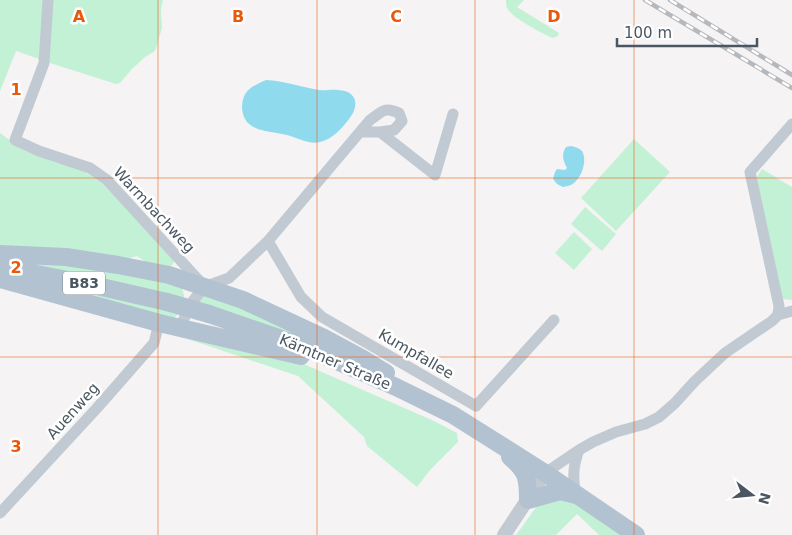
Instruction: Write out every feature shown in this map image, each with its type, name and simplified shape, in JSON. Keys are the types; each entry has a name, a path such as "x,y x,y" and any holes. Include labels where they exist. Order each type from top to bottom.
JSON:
{"main road":[{"path":"0,254 66,257 118,265 169,275 244,300 363,359 386,373 396,387"},
{"name":"Kärntner Straße","path":"0,267 84,283 167,302 209,314 304,347 396,387 453,415 545,472 630,532"},
{"path":"0,279 159,323 296,354 327,367 352,368"},
{"path":"506,448 509,457 520,465 525,474 528,485 528,500 560,491 578,494"}],"street":[{"name":"Warmbachweg","path":"48,0 44,64 15,140 39,151 90,168 107,180 204,287"},
{"path":"180,328 190,305 204,287 229,278 268,241 370,120 385,110 399,113 402,121 394,130 361,132"},
{"path":"380,132 434,175 453,114"},
{"path":"778,315 779,306 750,172 792,124"},
{"name":"Kumpfallee","path":"268,241 301,297 322,317 476,406 554,320"},
{"path":"504,535 545,472 579,450 616,432 645,424 660,417 724,353 778,315 792,311"},
{"name":"Auenweg","path":"0,513 97,408 154,342 159,323"},
{"path":"578,494 573,477 574,464 579,450"}],"green space":[{"path":"0,0 44,0 42,60 16,51 0,91"},
{"path":"52,0 163,0 161,9 162,28 155,51 145,57 120,83 116,84 47,62"},
{"path":"506,0 524,0 517,7 559,33 558,36 553,38 536,30 513,15 506,6"},
{"path":"0,133 23,150 54,162 80,169 104,185 176,259 169,270 150,265 137,256 130,258 128,263 0,249"},
{"path":"634,139 670,172 616,231 581,198"},
{"path":"762,169 792,187 792,300 783,299 756,178"},
{"path":"585,207 616,234 602,251 571,224"},
{"path":"574,232 592,249 574,270 555,253"},
{"path":"3,258 162,278 182,288 184,298"},
{"path":"25,279 81,288 178,314 173,319"},
{"path":"209,292 331,348 198,303 200,298"},
{"path":"167,332 283,355 434,421 457,433 458,442 430,470 417,487 367,446 364,437 298,376"},
{"path":"563,495 622,535 599,535 577,514 556,535 516,535 542,501"}],"water":[{"path":"266,80 319,90 344,91 353,96 355,109 337,133 316,143 261,130 252,126 247,121 243,113 242,103 248,90"},
{"path":"571,146 582,151 584,165 575,183 563,187 553,179 557,169 565,170 567,168 563,153 566,147"}],"railway":[{"path":"645,0 792,88"},
{"path":"670,0 792,75"}]}
